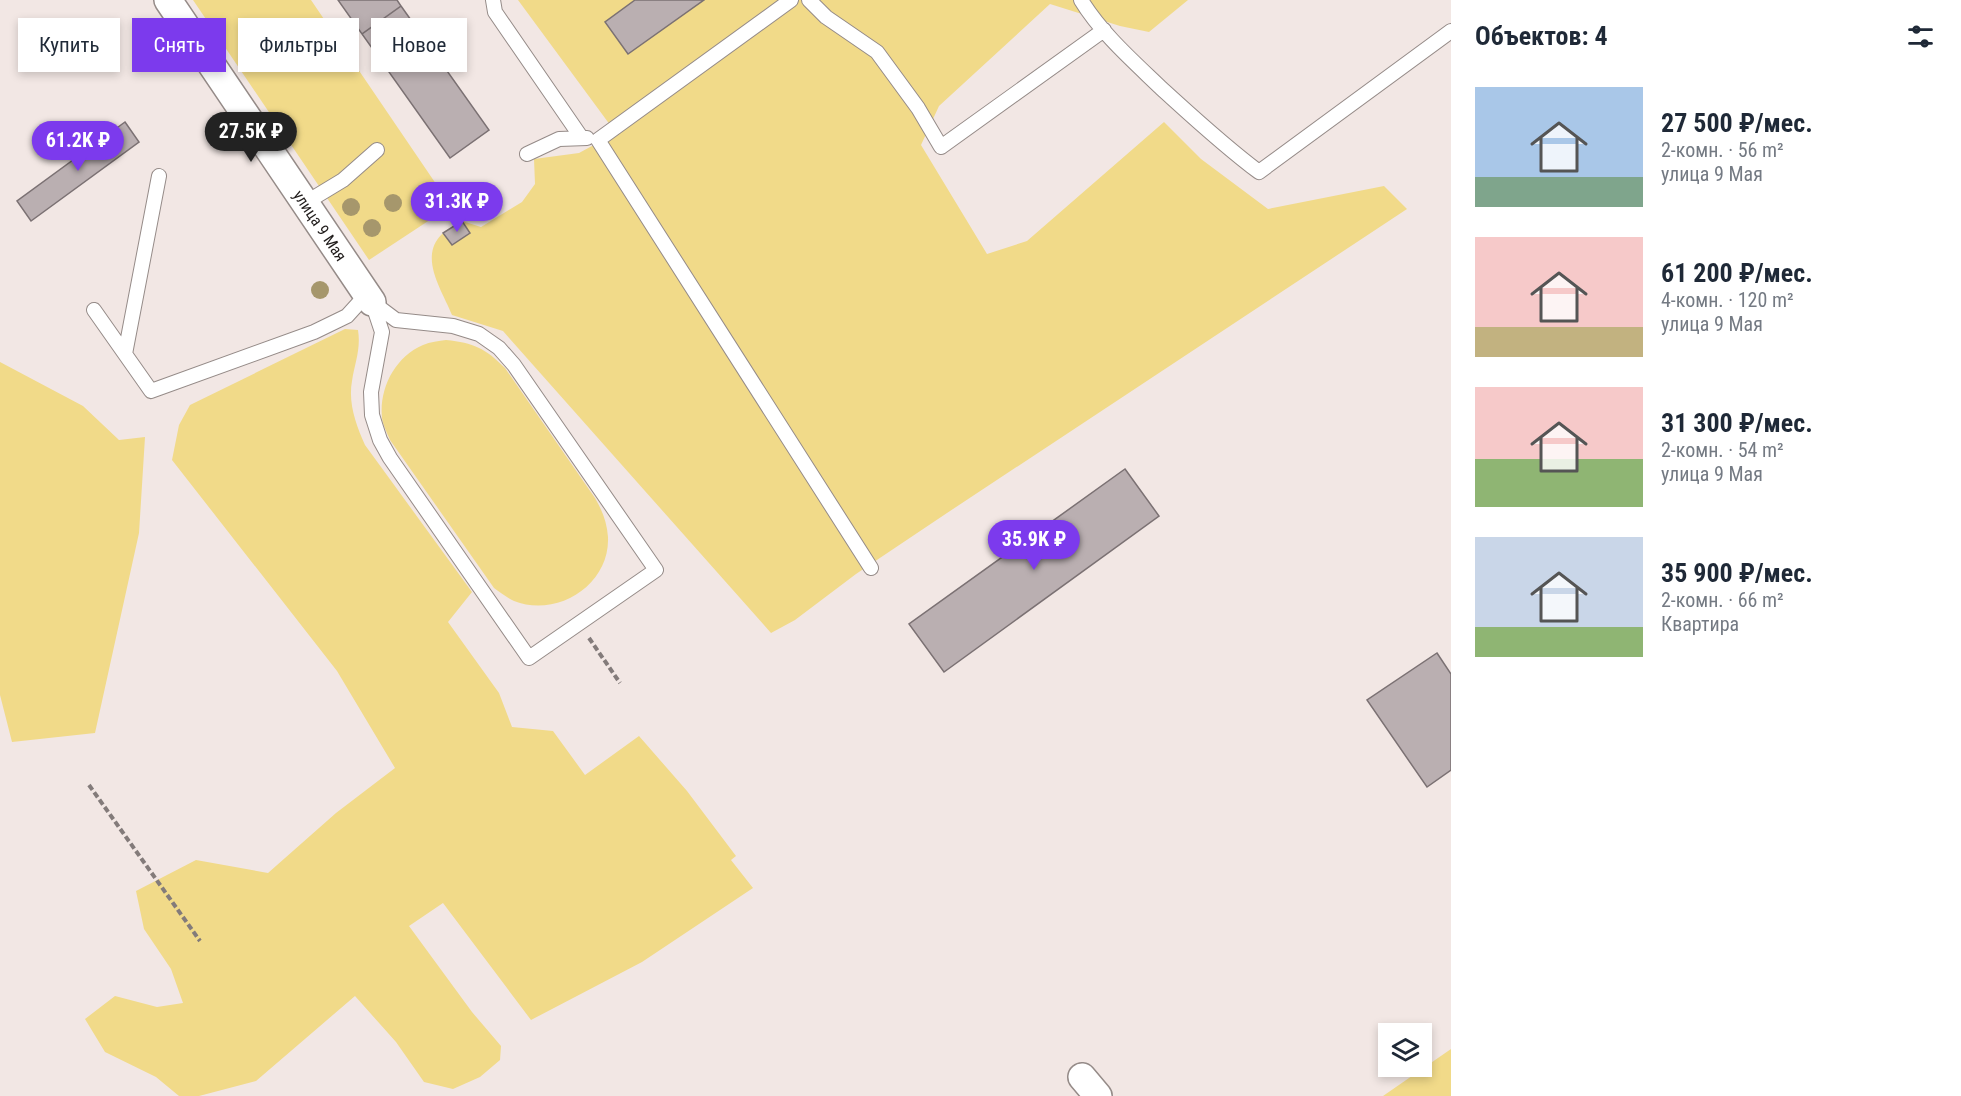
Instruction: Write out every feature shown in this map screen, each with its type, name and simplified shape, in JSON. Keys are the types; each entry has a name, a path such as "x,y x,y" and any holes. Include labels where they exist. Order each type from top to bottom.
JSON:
{"street":[{"name":"улица 9 Мая","path":"168,0 369,298"}],"lane":[{"path":"493,0 495,12 581,137"},
{"path":"527,154 559,139 581,137 598,140 791,0"},
{"path":"809,0 826,17 877,52 918,108 941,147 1104,30"},
{"path":"1081,0 1091,16 1138,66 1225,146 1260,172 1451,31"},
{"path":"598,140 871,568"},
{"path":"306,203 343,180 377,150"},
{"path":"125,354 159,176"},
{"path":"94,310 151,391 314,332 348,316 369,298"},
{"path":"369,298 396,320 453,326 479,334 499,348 514,366 656,570 529,658 390,458 380,440 372,415 371,392 382,332 369,298"}],"path":[{"path":"578,623 620,682"},
{"path":"89,785 200,941"}],"shaded area":[{"path":"193,0 311,0 323,18 238,18 238,66 226,49 226,18 205,18"},
{"path":"518,0 1188,0 1149,32 1120,26 1050,4 939,106 921,145 987,254 1027,241 1164,122 1201,159 1268,209 1384,186 1407,209 856,574 795,620 771,633 503,331 452,315 438,285 432,264 432,254 435,244 443,233 462,221 481,227 522,202 535,184 534,159 579,153 616,133"},
{"path":"359,71 451,206 369,260 242,72"},
{"path":"345,329 358,330 358,349 351,397 356,422 365,445 472,592 448,622 499,693 512,727 553,731 585,775 639,736 687,791 736,856 731,860 753,888 642,962 531,1020 443,903 409,926 472,1012 501,1046 500,1060 480,1077 453,1089 424,1082 396,1042 355,996 256,1081 199,1096 179,1096 156,1077 105,1052 85,1019 115,996 157,1007 183,1003 171,969 144,929 136,891 196,860 268,873 336,813 395,768 337,671 172,460 179,425 190,405"},
{"path":"446,340 478,348 505,368 595,498 602,512 608,537 606,554 600,570 590,583 563,601 547,605 530,605 514,601 494,588 390,440 385,429 383,396 397,365 413,350 426,344"},
{"path":"0,362 83,406 119,440 145,437 139,533 95,733 12,742 0,695"},
{"path":"1451,1049 1451,1096 1383,1096 1410,1077 1432,1077 1432,1062"}],"building":[{"path":"338,0 397,0 401,6 384,18 371,18 371,28 362,34 359,30 359,18 351,18"},
{"path":"635,0 704,0 628,54 605,22"},
{"path":"401,6 410,18 384,18"},
{"path":"371,28 371,47 362,34"},
{"path":"389,72 448,72 489,130 450,158"},
{"path":"125,122 139,142 31,221 17,201"},
{"path":"462,221 470,233 452,245 443,233"},
{"path":"1125,469 1159,516 944,672 909,624"},
{"path":"1437,653 1451,674 1451,770 1427,787 1367,700"}]}
